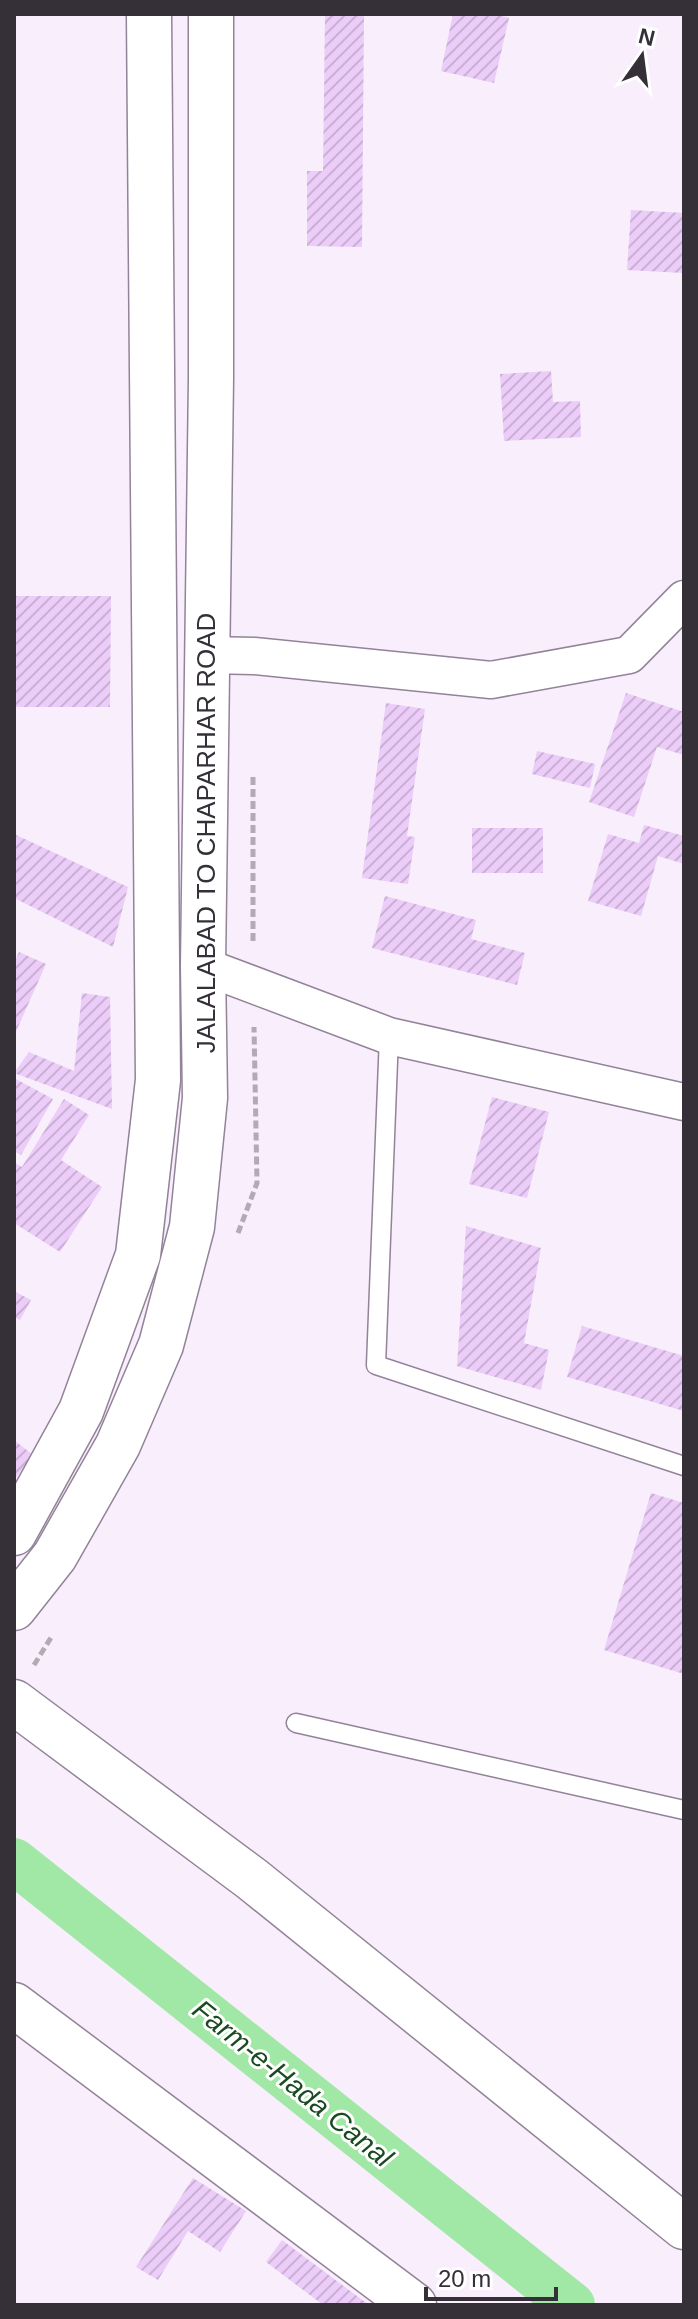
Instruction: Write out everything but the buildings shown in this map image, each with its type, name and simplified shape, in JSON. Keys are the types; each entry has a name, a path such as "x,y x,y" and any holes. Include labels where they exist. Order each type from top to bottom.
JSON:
{"main road":[{"name":"JALALABAD TO CHAPARHAR ROAD","path":"14,1533 81,1411 138,1255 158,1080 149,14"},
{"name":"JALALABAD TO CHAPARHAR ROAD","path":"14,1608 55,1556 118,1445 161,1345 193,1213 205,1098 203,966 211,378 211,14"},
{"path":"14,1702 252,1879 684,2227"},
{"path":"14,2005 414,2305"}],"street":[{"path":"207,655 254,656 491,680 629,655 684,599"},
{"path":"203,966 389,1036 684,1102"}],"lane":[{"path":"389,1036 376,1365 684,1466"},
{"path":"296,1723 684,1810"}],"waterway":[{"name":"Farm-e-Hada Canal","path":"14,1861 572,2305"}]}
